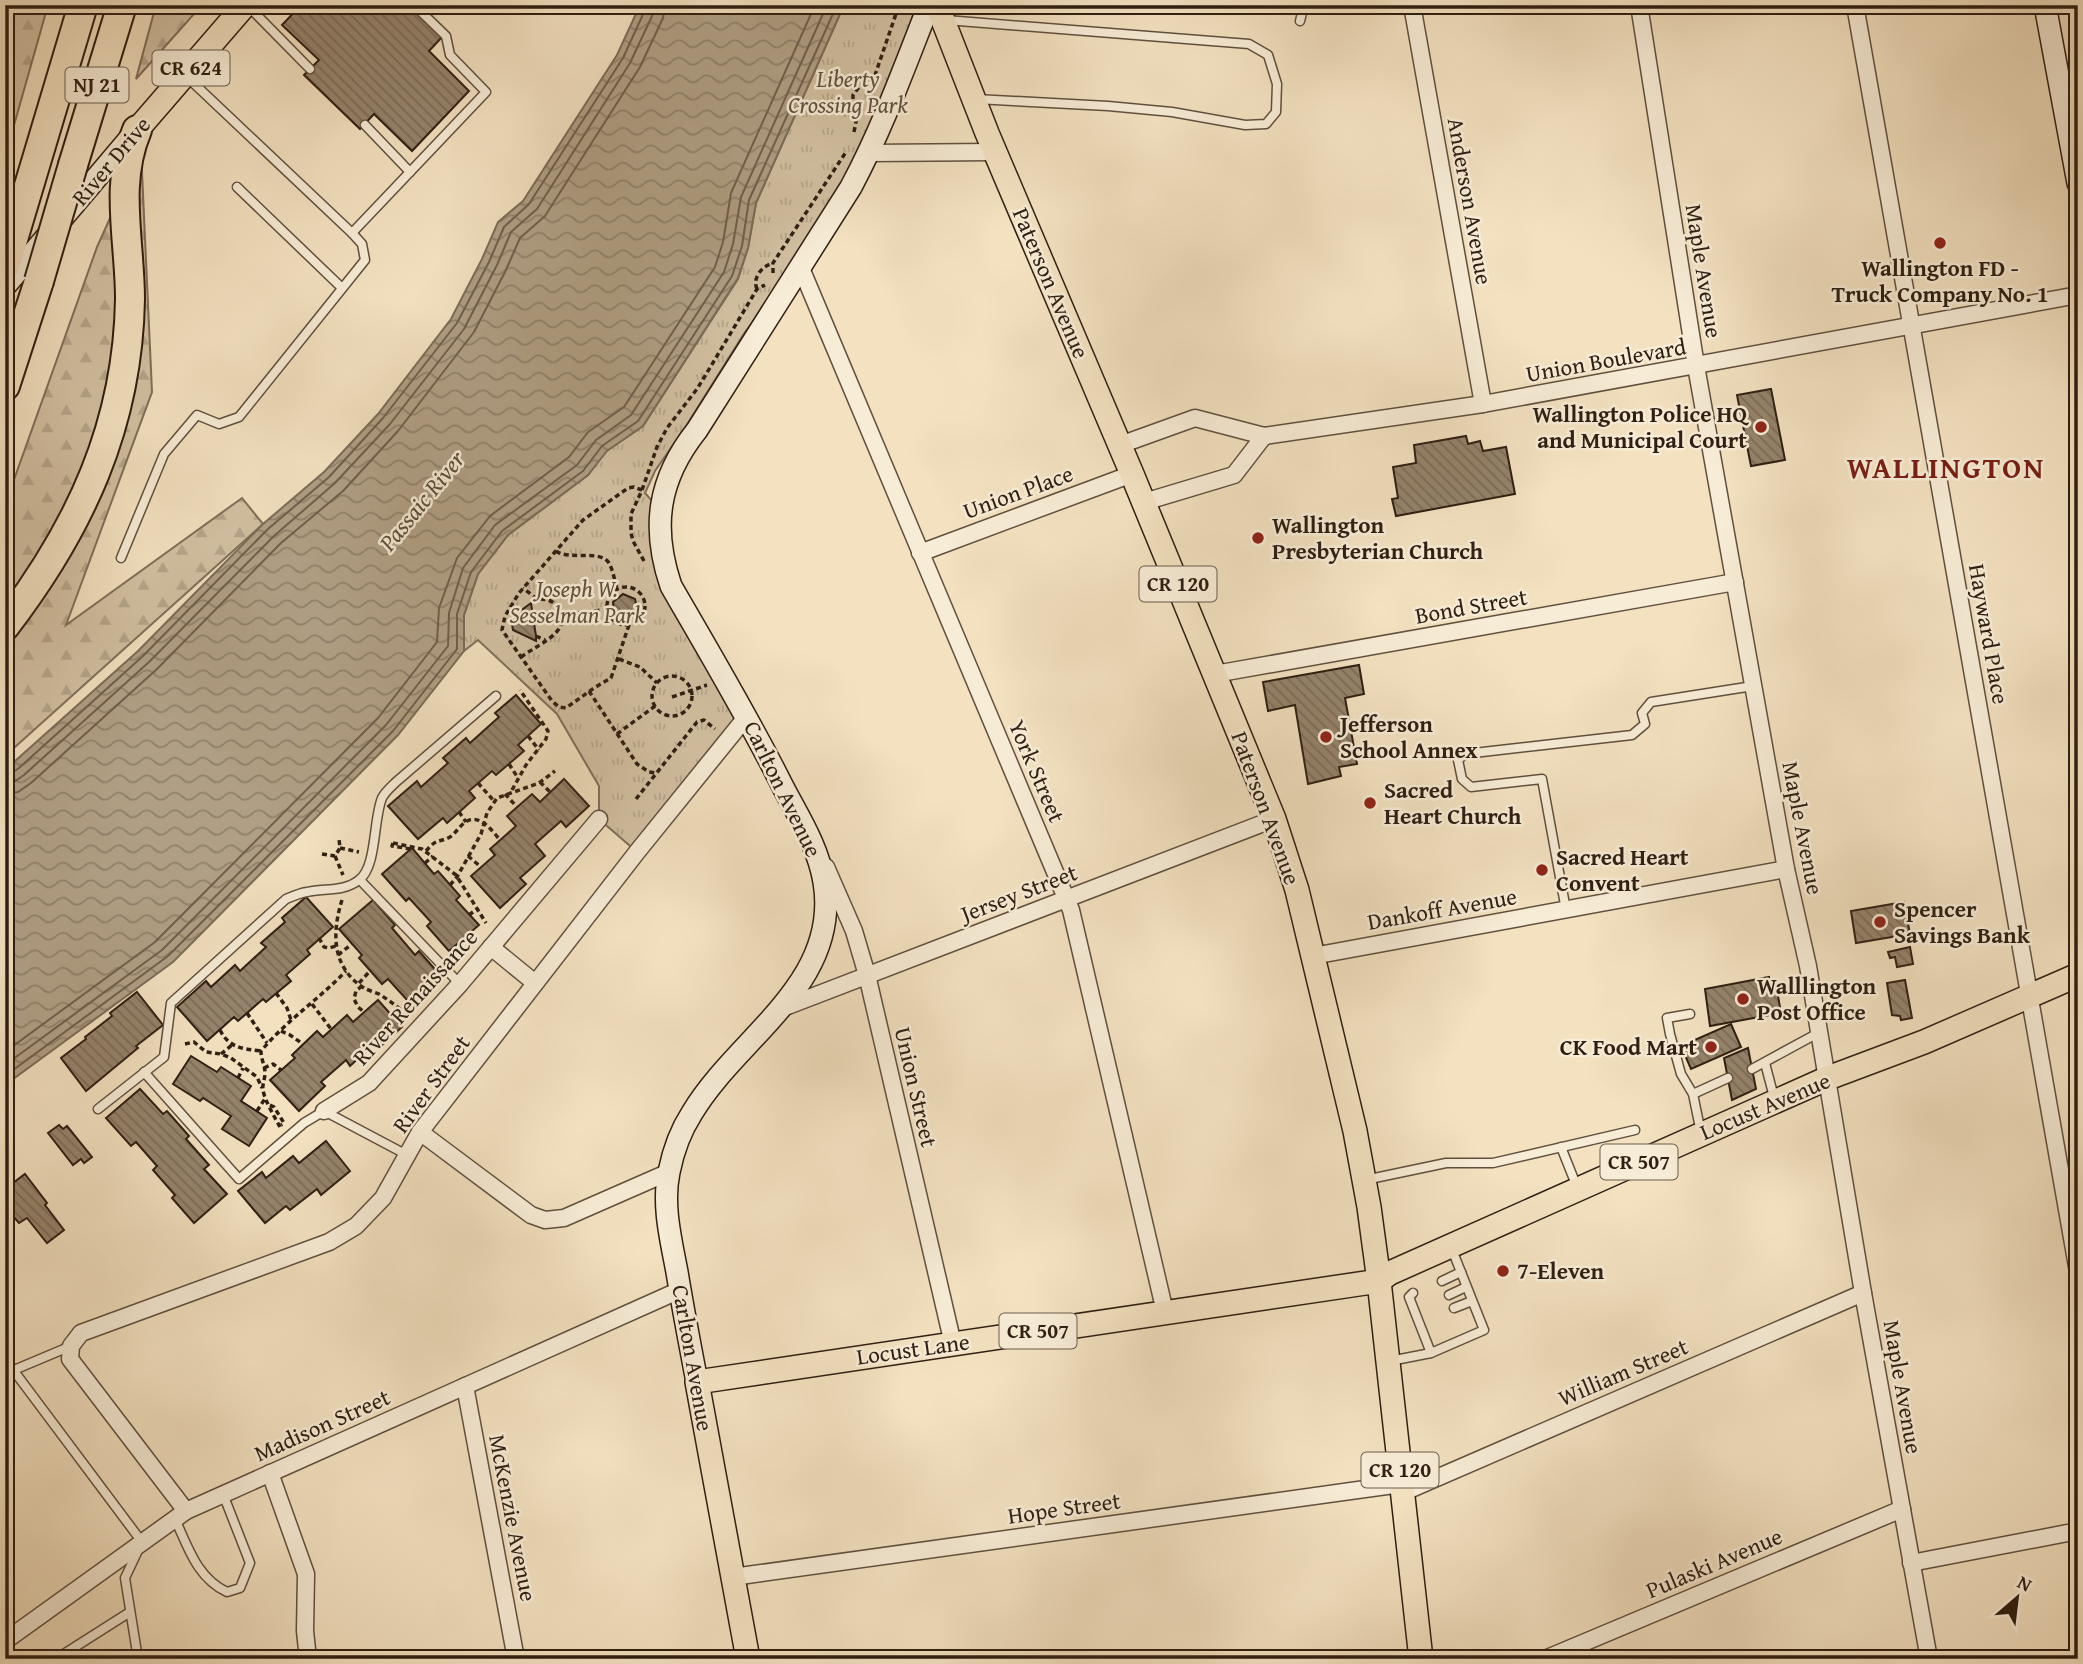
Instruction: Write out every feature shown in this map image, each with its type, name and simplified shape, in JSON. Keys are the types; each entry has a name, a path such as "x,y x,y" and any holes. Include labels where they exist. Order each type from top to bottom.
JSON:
{"highway":[{"name":"NJ 21","path":"9,254 83,5"},
{"name":"NJ 21","path":"5,386 121,5"},
{"path":"5,626 51,562 71,527 89,489 114,415 123,376 130,298 124,182 129,149 137,130"}],"main road":[{"name":"River Drive","path":"137,130 246,5"},
{"name":"Paterson Avenue","path":"936,10 1275,819 1297,890 1355,1131 1371,1220 1421,1659"},
{"name":"Locust Avenue","path":"1379,1281 1390,1273 1828,1078 1924,1042 2078,975"},
{"name":"Locust Lane","path":"697,1382 1379,1281"},
{"name":"Carlton Avenue","path":"697,1382 748,1659"}],"street":[{"name":"Anderson Avenue","path":"1412,5 1483,404"},
{"name":"Maple Avenue","path":"1639,5 1696,366 1786,869 1820,1032 1863,1293 1929,1659"},
{"name":"Hayward Place","path":"1855,5 2078,1272"},
{"path":"2045,5 2078,183"},
{"name":"Carlton Avenue","path":"697,1382 668,1220 669,1172 679,1138 691,1113 779,1009 812,962 821,936 825,908 824,883 814,847 747,716 671,586 663,562 659,535 660,510 665,486 675,463 851,187 861,146 894,98 936,10"},
{"name":"River Drive","path":"5,286 137,130"},
{"path":"861,146 995,152"},
{"name":"York Street","path":"800,268 1071,910 1165,1312"},
{"name":"Union Boulevard","path":"1120,445 1195,418 1264,436 1483,404 2078,295"},
{"path":"1144,502 1234,475 1264,436"},
{"name":"Union Place","path":"920,553 1132,474"},
{"name":"Bond Street","path":"1215,674 1735,582"},
{"name":"River Street","path":"70,1352 81,1333 329,1242 356,1226 383,1198 420,1132 747,716"},
{"name":"River Renaissance","path":"324,1111 369,1083 460,984 599,818"},
{"name":"Jersey Street","path":"779,1009 1275,819"},
{"name":"Union Street","path":"814,847 849,919 867,975 953,1344"},
{"name":"Dankoff Avenue","path":"1313,956 1786,869"},
{"path":"491,947 535,984"},
{"path":"420,1132 531,1215 545,1220 564,1217 669,1172"},
{"name":"Madison Street","path":"5,1641 180,1515 680,1290"},
{"name":"William Street","path":"1402,1488 1863,1293"},
{"path":"70,1352 180,1515"},
{"name":"McKenzie Avenue","path":"465,1386 516,1659"},
{"path":"270,1473 306,1574 305,1631 308,1659"},
{"name":"Hope Street","path":"733,1577 1402,1488"},
{"name":"Pulaski Avenue","path":"1545,1659 1902,1509"},
{"path":"1912,1563 2078,1531"}],"lane":[{"path":"246,5 310,69"},
{"path":"352,233 486,92 450,55 446,36 414,5"},
{"path":"1300,21 1304,5"},
{"path":"936,10 1249,44 1268,55 1278,84 1276,112 1266,124 1245,125 1171,112 1044,101 974,99"},
{"path":"121,558 164,454 197,415 219,424 239,417 365,260 362,244 352,233 185,75"},
{"path":"365,125 410,172"},
{"path":"237,187 342,288"},
{"path":"1566,910 1542,779 1471,787 1462,779 1458,760 1465,754 1632,735 1645,724 1642,713 1651,702 1753,686"},
{"path":"98,1110 163,1057 171,1003 286,899 306,892 347,886 360,880 372,855 375,822 383,796 496,695"},
{"path":"360,880 460,984"},
{"path":"1690,1014 1667,1018 1681,1074 1693,1094 1702,1134"},
{"path":"1752,1069 1820,1032"},
{"path":"1765,1063 1775,1102"},
{"name":"River Renaissance","path":"144,1072 239,1178 304,1123 324,1111"},
{"path":"1693,1094 1728,1078"},
{"path":"324,1111 407,1155"},
{"path":"1363,1181 1446,1163 1493,1163 1635,1130"},
{"path":"1562,1147 1578,1189"},
{"path":"1388,1361 1432,1353 1484,1330 1451,1247"},
{"path":"1442,1281 1461,1272"},
{"path":"1449,1295 1466,1287"},
{"path":"1413,1293 1409,1297 1423,1322 1432,1353"},
{"path":"1454,1308 1472,1301"},
{"path":"5,1376 14,1370 70,1352"},
{"path":"5,1359 142,1542 125,1578 138,1659"},
{"path":"180,1515 200,1571 215,1586 227,1592 240,1588 250,1563 223,1494"},
{"path":"56,1659 130,1612"}],"path":[{"path":"861,146 853,96 859,88 874,78 899,5"},
{"path":"757,289 755,284 759,274 763,268 773,263 847,149"},
{"path":"645,562 633,541 631,514 657,447 667,428 697,389 757,289 769,279 773,272 773,263"},
{"path":"629,625 611,678 566,708 559,707 552,701 502,631 505,616 523,588 583,520 628,488 642,490"},
{"path":"556,551 564,556 595,556 604,559 611,568 617,590"},
{"path":"520,657 559,630 561,616 553,602 546,598 536,598 523,588"},
{"path":"621,588 633,589 643,598 645,604 642,617 629,625 618,624 607,609 608,599 621,588"},
{"path":"536,598 536,605"},
{"path":"561,616 607,609"},
{"path":"536,636 545,640"},
{"path":"619,659 640,667 657,683"},
{"path":"677,677 688,683 692,690 692,703 682,714 662,714 655,706 652,692 664,678 677,677"},
{"path":"672,696 713,684"},
{"path":"508,793 532,756 547,739 548,731 520,690"},
{"path":"589,691 637,764 645,771 657,773"},
{"path":"617,734 655,706"},
{"path":"636,799 697,722 704,720 714,730 720,723"},
{"path":"528,736 539,750"},
{"path":"509,764 518,778"},
{"path":"450,885 481,834 487,813 494,801 540,782 555,771"},
{"path":"540,782 550,792"},
{"path":"478,783 494,801"},
{"path":"508,793 517,807"},
{"path":"459,812 466,822"},
{"path":"426,851 433,842 448,838 466,822 473,820 484,823 500,840"},
{"path":"335,856 340,848 339,839"},
{"path":"419,849 392,846 393,843 419,849 433,856 457,877 486,923"},
{"path":"340,848 372,855"},
{"path":"322,854 335,856"},
{"path":"335,856 347,886"},
{"path":"425,863 433,856"},
{"path":"468,856 481,867"},
{"path":"342,900 336,920 336,946 346,971 360,985 401,1010"},
{"path":"469,915 477,909"},
{"path":"319,938 324,947 336,946"},
{"path":"338,955 352,944"},
{"path":"262,1088 265,1079 261,1051 346,971"},
{"path":"364,1012 354,999 356,991 370,971"},
{"path":"276,993 287,1008 291,1020"},
{"path":"312,1004 331,1029"},
{"path":"247,1013 268,1044"},
{"path":"220,1030 232,1045 261,1051"},
{"path":"281,1031 303,1044"},
{"path":"185,1044 194,1042 206,1052 232,1058 257,1077 270,1110 280,1126"},
{"path":"222,1054 232,1045"},
{"path":"264,1068 273,1065 281,1070"},
{"path":"238,1078 243,1068"},
{"path":"257,1111 266,1097"}],"green space":[{"path":"5,5 48,5 5,157"},
{"path":"156,5 202,5 136,79"},
{"name":"Joseph W. Sesselman Park","path":"844,5 916,5 898,64 887,82 889,88 849,173 793,270 745,332 655,471 645,493 660,510 663,562 747,716 637,852 599,819 599,786 557,714 478,640 464,651 464,615 478,574 508,535 588,475 606,451 643,426 738,279 748,248 756,203"},
{"path":"141,150 152,392 66,625 242,498 263,524 5,756 5,505 97,247"}],"water":[{"name":"Passaic River","path":"640,5 844,5 756,203 748,248 738,278 643,426 607,451 588,475 508,535 478,574 464,615 464,651 398,735 173,962 5,1085 5,770 138,651 263,524 324,472 378,414 451,319 498,222 523,201 617,55"}],"building":[{"path":"301,5 409,5 442,37 429,51 469,91 412,151 374,114 360,129 304,75 319,60 282,25"},
{"name":"Wallington Police HQ and Municipal Court","path":"1771,389 1785,460 1751,466 1737,395"},
{"path":"1466,436 1468,444 1480,441 1483,451 1506,447 1515,494 1396,516 1392,499 1398,498 1393,467 1416,463 1414,445"},
{"path":"623,594 635,599 638,612 627,621 614,615 613,602"},
{"path":"531,603 536,641 513,630 511,618"},
{"name":"Jefferson School Annex","path":"1359,665 1364,694 1345,698 1357,764 1339,767 1341,776 1308,784 1295,705 1268,711 1263,682"},
{"path":"516,695 541,724 518,745 524,751 496,775 492,771 469,791 475,798 447,823 443,818 418,839 388,806 417,781 421,787 448,763 443,758 466,738 470,743 499,717 495,713"},
{"path":"564,779 589,806 566,827 561,821 535,844 545,856 520,878 526,884 500,908 471,876 495,855 490,849 516,826 507,816 532,794 540,802"},
{"path":"412,848 434,874 438,871 460,896 456,900 479,925 449,951 427,926 431,922 409,898 406,901 382,874"},
{"path":"306,897 333,927 307,950 310,954 286,975 291,981 266,1002 263,999 238,1021 234,1017 207,1041 177,1007 206,981 211,987 235,965 240,971 266,947 261,943 285,922 282,918"},
{"path":"373,900 395,925 392,928 415,955 419,951 440,975 409,1002 388,979 382,984 359,958 362,955 339,929"},
{"name":"Spencer Savings Bank","path":"1904,902 1910,934 1856,943 1851,911"},
{"path":"1910,947 1913,964 1897,967 1895,957 1890,958 1888,952"},
{"name":"Walllington Post Office","path":"1769,977 1771,991 1777,990 1781,1013 1710,1026 1705,989"},
{"path":"1905,980 1912,1018 1901,1020 1900,1016 1892,1015 1887,983"},
{"path":"137,992 163,1025 86,1091 61,1058"},
{"path":"378,1000 402,1027 379,1048 375,1043 350,1066 346,1060 321,1082 325,1086 299,1111 270,1080 295,1058 292,1055 317,1031 323,1037 347,1015 353,1022"},
{"name":"CK Food Mart","path":"1731,1024 1741,1047 1691,1069 1681,1046"},
{"path":"1748,1048 1756,1089 1732,1100 1724,1058"},
{"path":"191,1056 217,1072 221,1067 251,1086 241,1101 267,1118 249,1146 222,1129 231,1116 203,1098 200,1101 173,1084"},
{"path":"140,1089 163,1114 167,1111 189,1136 186,1139 209,1165 204,1169 227,1194 194,1223 172,1198 175,1195 153,1170 157,1166 136,1142 131,1146 106,1118"},
{"path":"59,1125 63,1129 67,1126 92,1157 84,1163 81,1159 73,1165 48,1133"},
{"path":"326,1141 350,1171 321,1195 317,1189 290,1210 286,1206 265,1223 238,1191 262,1172 266,1178 293,1156 299,1163"},
{"path":"25,1174 64,1230 47,1243 27,1218 19,1223 5,1207 5,1189"}],"place":[{"name":"Wallington FD - Truck Company No. 1","path":"1940,243"},
{"name":"Wallington Police HQ and Municipal Court","path":"1761,427"},
{"name":"Wallington Presbyterian Church","path":"1258,538"},
{"name":"Jefferson School Annex","path":"1326,737"},
{"name":"Sacred Heart Church","path":"1370,803"},
{"name":"Sacred Heart Convent","path":"1542,870"},
{"name":"Spencer Savings Bank","path":"1880,922"},
{"name":"Walllington Post Office","path":"1743,999"},
{"name":"CK Food Mart","path":"1711,1047"},
{"name":"7-Eleven","path":"1503,1271"}],"district":[{"name":"WALLINGTON","path":"1946,468"}],"park label":[{"name":"Liberty Crossing Park","path":"848,92"}]}
